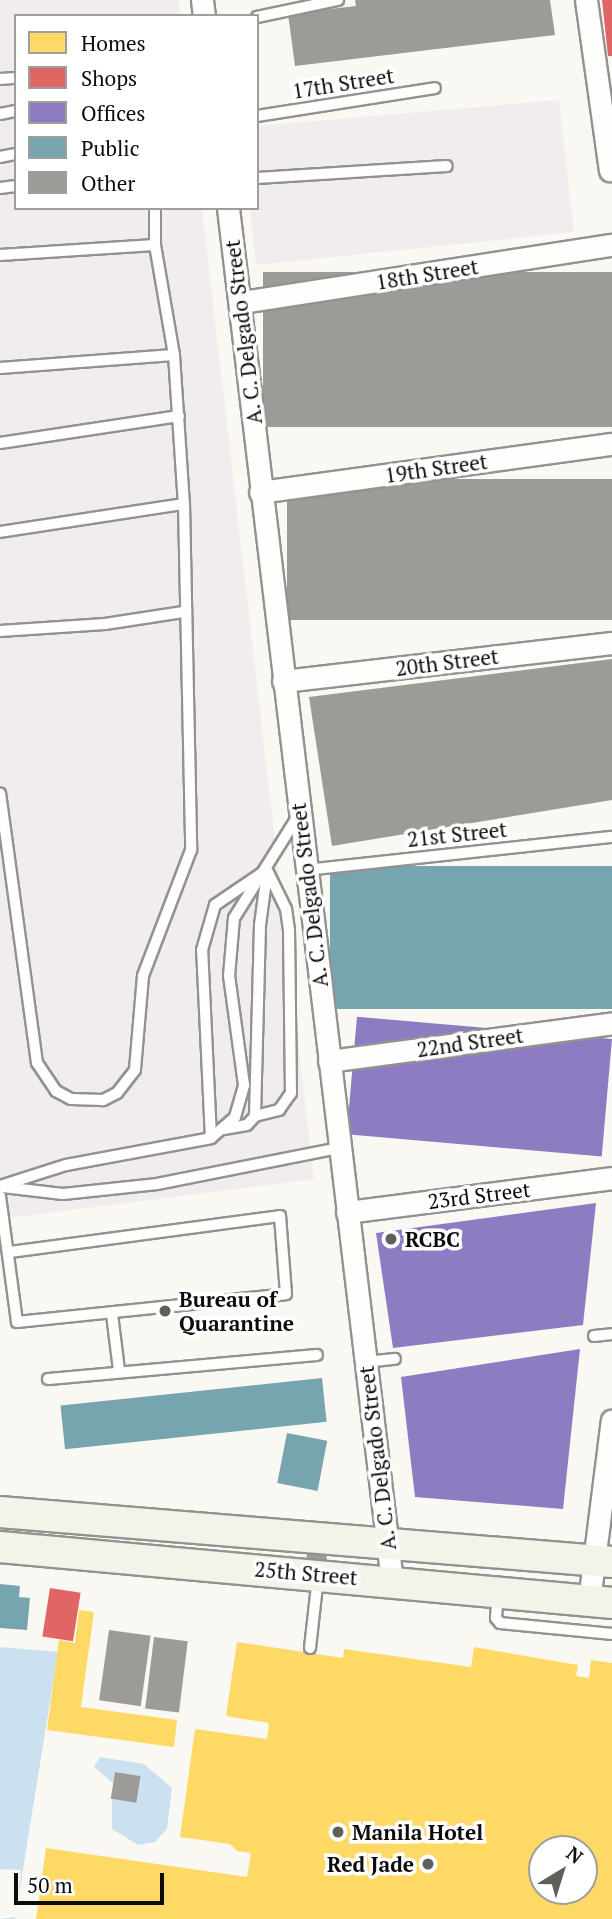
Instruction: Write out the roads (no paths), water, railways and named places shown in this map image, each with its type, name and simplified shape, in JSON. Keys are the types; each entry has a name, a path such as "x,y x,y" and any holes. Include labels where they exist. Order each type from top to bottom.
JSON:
{"street":[{"path":"586,0 610,170"},
{"name":"A. C. Delgado Street","path":"228,210 242,302 260,492 392,1581"},
{"name":"18th Street","path":"242,302 612,245"},
{"name":"19th Street","path":"260,492 612,444"},
{"name":"20th Street","path":"283,681 612,643"},
{"name":"22nd Street","path":"329,1061 612,1023"},
{"name":"23rd Street","path":"347,1212 612,1178"},
{"path":"601,1602 612,1420"},
{"name":"25th Street","path":"0,1512 603,1561"},
{"path":"121,1558 123,1523"},
{"name":"25th Street","path":"0,1547 319,1574 601,1602"}],"lane":[{"path":"259,17 338,0"},
{"name":"17th Street","path":"259,116 435,88"},
{"path":"259,178 447,166"},
{"path":"0,794 37,1063 56,1091 71,1100 103,1100 117,1093 135,1070 143,976 184,879 191,850 183,612 184,504 174,355 155,245 155,210"},
{"path":"0,255 155,245"},
{"path":"0,368 174,355"},
{"path":"0,443 179,416"},
{"path":"0,532 184,504"},
{"path":"0,631 105,624 183,612"},
{"path":"0,1186 66,1166 211,1138 225,1129 235,1117 244,1085 229,946 234,918 267,870 299,814"},
{"name":"21st Street","path":"306,870 612,836"},
{"path":"255,1115 279,1110 291,1093 289,930 286,909 267,870"},
{"path":"225,1129 247,1125 255,1115 260,925 267,870"},
{"path":"211,1138 202,950 206,929 223,897 267,870"},
{"path":"0,1186 63,1194 157,1184 339,1147"},
{"path":"0,1196 17,1322 286,1294 280,1216 9,1252"},
{"path":"112,1314 119,1370"},
{"path":"594,1336 612,1334"},
{"path":"48,1379 119,1370 317,1355"},
{"path":"365,1362 395,1359"},
{"path":"310,1648 319,1574"},
{"path":"498,1591 496,1618 500,1623 612,1634"}],"water":[{"path":"0,1647 58,1652 15,1919 0,1919"},
{"path":"100,1757 144,1764 172,1788 167,1829 155,1842 138,1845 112,1829 112,1799 137,1802 141,1776 115,1772 113,1783 94,1767"}],"place":[{"name":"RCBC","path":"391,1239"},
{"name":"Bureau of Quarantine","path":"165,1311"},
{"name":"Manila Hotel","path":"338,1832"},
{"name":"Red Jade","path":"428,1864"}]}
